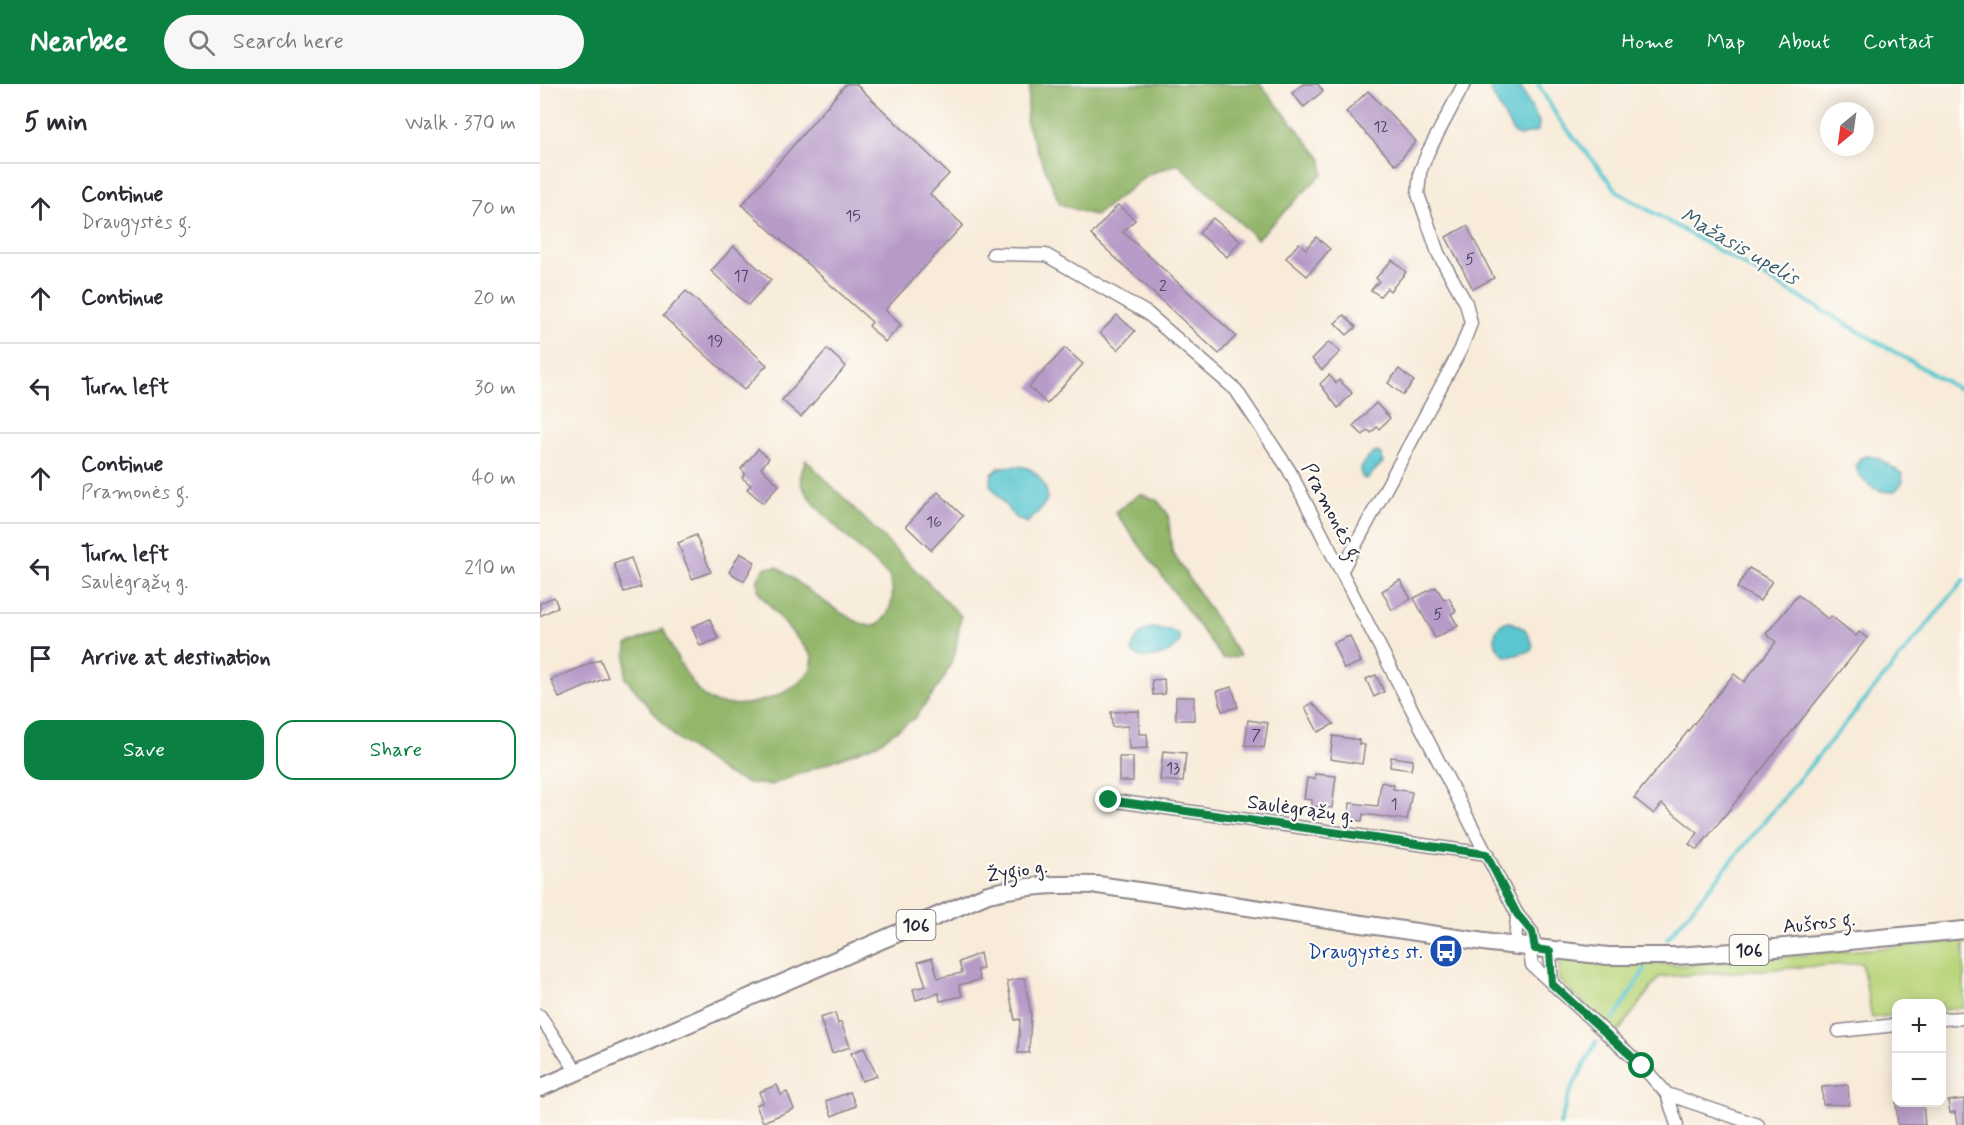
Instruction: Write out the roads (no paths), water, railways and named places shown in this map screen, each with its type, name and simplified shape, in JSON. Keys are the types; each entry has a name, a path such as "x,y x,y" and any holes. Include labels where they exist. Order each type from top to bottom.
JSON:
{"main road":[{"name":"Žygio g.","path":"540,1088 988,894 1017,886 1098,885 1532,948"},
{"name":"Aušros g.","path":"1532,948 1627,957 1676,956 1964,930"}],"street":[{"path":"1342,570 1461,349 1471,323 1466,303 1438,253 1418,194 1420,172 1428,152 1464,84"},
{"name":"Pramonės g.","path":"993,254 1046,255 1147,313 1236,390 1289,470 1517,914 1532,932 1532,965 1629,1053 1667,1094"},
{"name":"Saulėgrąžų g.","path":"1109,800 1486,854"},
{"path":"1517,914 1552,984"},
{"path":"540,1017 577,1072"},
{"path":"1946,1019 1964,1017"},
{"path":"1839,1031 1892,1025"},
{"path":"1667,1094 1677,1125"},
{"path":"1667,1094 1758,1125"}],"water":[{"path":"1490,84 1519,84 1539,122 1538,131 1520,136 1514,134 1491,92"},
{"path":"1377,452 1381,454 1383,462 1367,479 1363,478 1360,471 1363,465"},
{"path":"1868,456 1878,458 1902,474 1903,482 1895,491 1876,489 1861,477 1856,465 1860,458"},
{"path":"1000,467 1025,467 1038,476 1044,486 1046,501 1027,523 1015,518 990,485 992,474"},
{"path":"1508,621 1525,629 1533,645 1531,651 1508,657 1498,649 1496,633 1502,624"},
{"path":"1150,628 1169,630 1179,634 1180,641 1165,654 1151,657 1137,656 1132,652 1135,640"}],"waterway":[{"name":"Mažasis upelis","path":"1538,84 1558,118 1619,193 1964,392"},
{"path":"1667,939 1964,580"},
{"path":"1614,1019 1645,969"},
{"path":"1560,1125 1569,1094 1596,1042"}],"place":[{"name":"Draugystės st.","path":"1446,951"}]}
